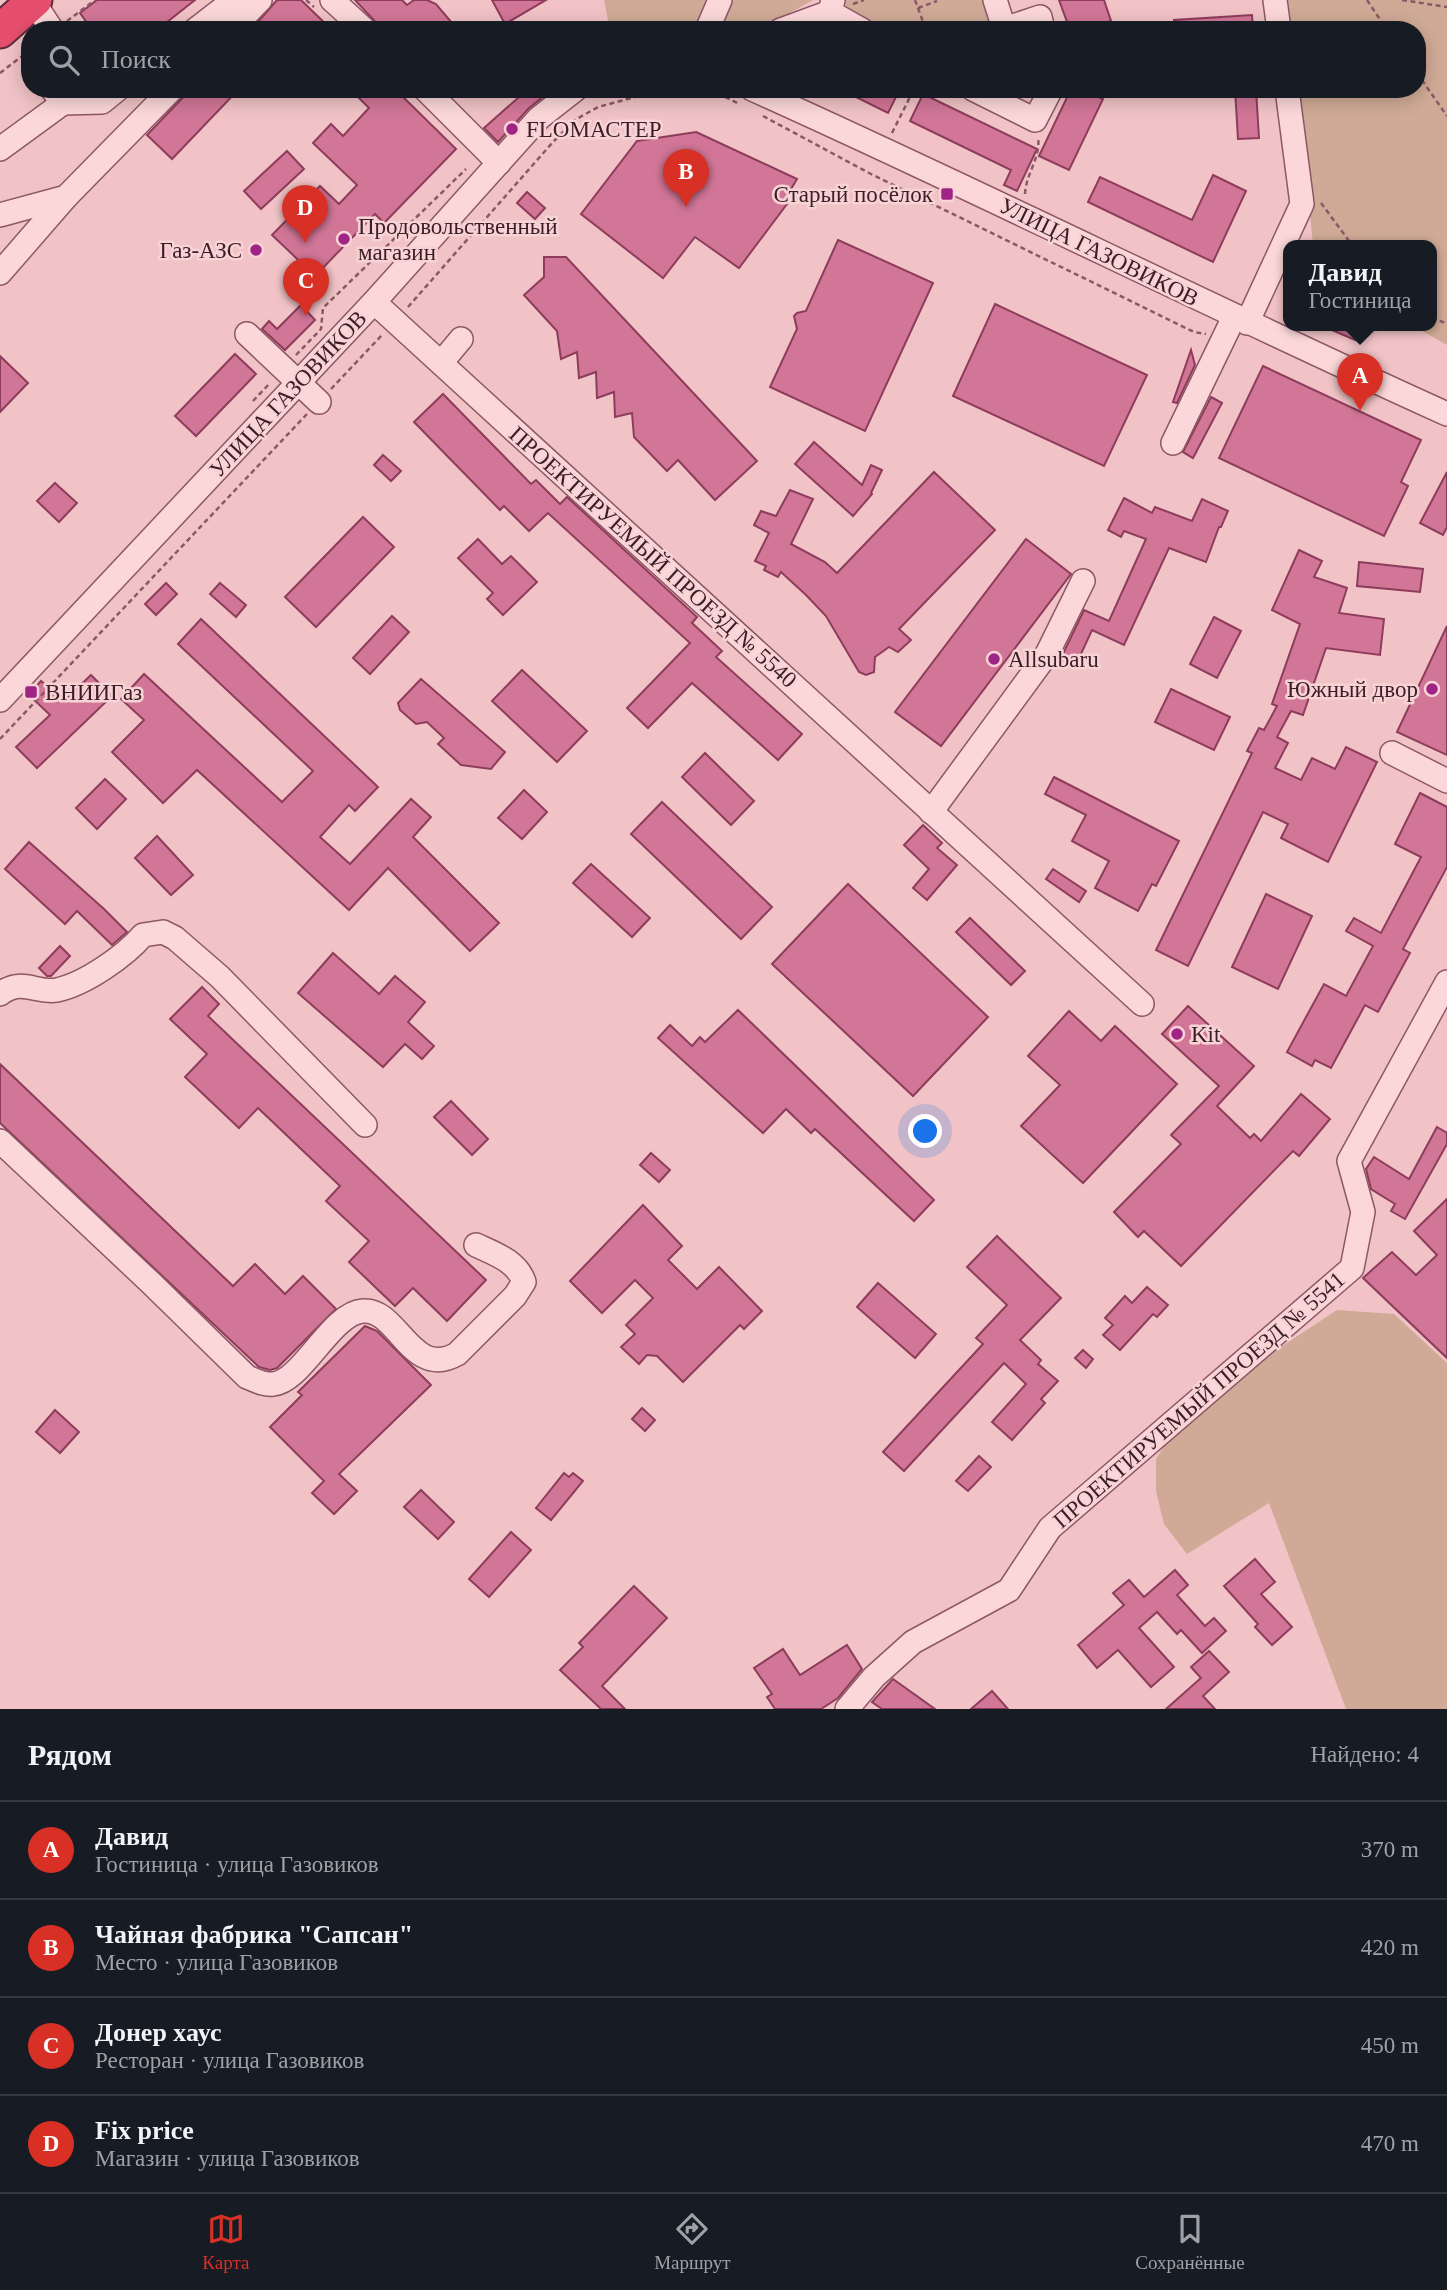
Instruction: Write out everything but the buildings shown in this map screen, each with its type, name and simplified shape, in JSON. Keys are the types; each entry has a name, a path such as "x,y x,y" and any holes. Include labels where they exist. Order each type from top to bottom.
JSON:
{"highway":[{"path":"0,14 29,0"},
{"path":"0,31 29,0"}],"street":[{"path":"29,0 53,21"},
{"path":"207,21 234,0"},
{"path":"240,21 260,0"},
{"path":"332,0 355,21"},
{"path":"711,21 720,0"},
{"path":"995,0 1001,21"},
{"path":"1275,0 1278,21"},
{"path":"800,21 831,6 850,21"},
{"path":"0,149 55,98"},
{"path":"72,98 102,102 107,98"},
{"path":"0,274 66,197 163,98"},
{"path":"434,98 499,163"},
{"name":"УЛИЦА ГАЗОВИКОВ","path":"0,700 374,302 539,118 565,98"},
{"name":"УЛИЦА ГАЗОВИКОВ","path":"749,98 883,149 1241,320 1447,414"},
{"path":"991,98 1035,120 1046,98"},
{"path":"1283,240 1302,204 1288,98"},
{"path":"0,215 66,197"},
{"path":"1173,443 1283,240"},
{"name":"ПРОЕКТИРУЕМЫЙ ПРОЕЗД № 5540","path":"374,302 1142,1004"},
{"path":"247,334 319,402"},
{"path":"440,363 461,339"},
{"path":"931,812 1047,654 1083,581"},
{"path":"1392,752 1447,781"},
{"path":"0,994 8,988 27,985 55,991 78,982 130,950 143,935 163,932 175,938 220,977 365,1125"},
{"name":"ПРОЕКТИРУЕМЫЙ ПРОЕЗД № 5541","path":"847,1709 874,1677 913,1642 1009,1590 1050,1528 1352,1268 1363,1212 1349,1161 1447,982"},
{"path":"0,1141 247,1377 264,1384 276,1384 290,1376 346,1317 362,1310 376,1312 424,1357 445,1361 457,1354 516,1296 524,1282 521,1272 505,1258 476,1245"}],"path":[{"path":"66,21 95,0"},
{"path":"914,0 923,21"},
{"path":"1367,0 1381,21"},
{"path":"1402,0 1447,7"},
{"path":"918,8 937,1"},
{"path":"0,73 21,57"},
{"path":"1426,86 1447,116"},
{"path":"0,739 396,321 553,142 575,120 598,107 632,98"},
{"path":"892,132 909,98"},
{"path":"761,116 869,173 1194,332"},
{"path":"1024,197 1028,173 1040,149 1035,120"},
{"path":"1320,202 1348,240"}],"shaded area":[{"path":"604,0 716,0 706,21 608,21"},
{"path":"726,0 813,0 775,21 717,21"},
{"path":"846,0 987,0 995,21 860,21 845,14"},
{"path":"1286,0 1447,0 1447,345 1422,331 1437,331 1437,240 1313,240 1299,98 1426,98 1426,21 1289,21"},
{"path":"1337,1310 1394,1314 1447,1363 1447,1709 1346,1709 1269,1503 1187,1554 1164,1524 1156,1491 1156,1459 1189,1407"}],"place":[{"name":"FLOМАСТЕР","path":"512,129"},
{"name":"Старый посёлок","path":"947,194"},
{"name":"Чайная фабрика \"Сапсан\"","path":"686,207"},
{"name":"Продовольственный магазин","path":"344,239"},
{"name":"Fix price","path":"305,243"},
{"name":"Газ-АЗС","path":"256,250"},
{"name":"Донер хаус","path":"306,316"},
{"name":"Давид","path":"1360,411"},
{"name":"Allsubaru","path":"994,659"},
{"name":"Южный двор","path":"1432,689"},
{"name":"ВНИИГаз","path":"31,692"},
{"name":"Kit","path":"1177,1034"}]}
